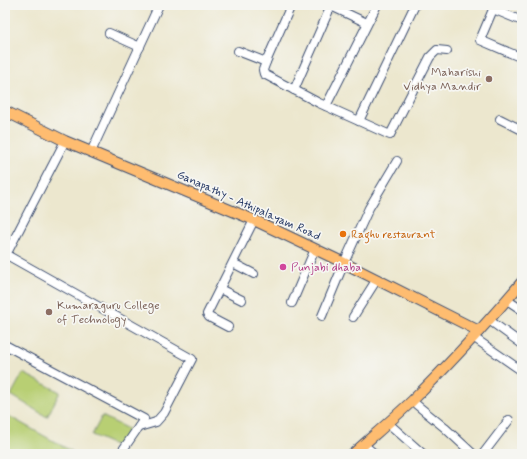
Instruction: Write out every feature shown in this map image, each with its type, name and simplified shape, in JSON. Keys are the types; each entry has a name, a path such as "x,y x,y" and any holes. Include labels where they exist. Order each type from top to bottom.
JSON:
{"main road":[{"name":"Ganapathy - Athipalayam Road","path":"5,111 65,141 254,220 377,279 476,334"},
{"path":"353,454 412,401 476,334 522,282"}],"street":[{"path":"91,152 159,5"},
{"path":"289,5 289,10 266,62 264,74 326,106 390,135 430,57 437,50 447,50"},
{"path":"326,106 377,5"},
{"path":"359,121 415,5"},
{"path":"294,90 330,8 333,7 368,23"},
{"path":"522,21 492,7 480,40 522,58"},
{"path":"109,33 140,46"},
{"path":"238,51 266,62"},
{"path":"500,119 522,130"},
{"path":"5,345 147,422 156,422 164,413 192,359 6,255 65,141"},
{"path":"322,316 369,208 397,161"},
{"path":"228,327 209,317 208,314 254,220"},
{"path":"292,302 315,249"},
{"path":"233,262 254,274"},
{"path":"353,317 377,279"},
{"path":"220,289 242,300"},
{"path":"507,300 522,310"},
{"path":"488,320 522,344"},
{"path":"476,334 522,370"},
{"path":"412,401 445,428 473,454"},
{"path":"483,454 509,420"},
{"path":"120,454 139,427 147,422"},
{"path":"388,423 423,454"},
{"path":"364,445 375,454"}],"green space":[{"path":"23,373 60,392 47,417 11,395"},
{"path":"5,414 73,452 74,454 5,454"},
{"path":"102,416 128,429 119,447 92,435"}],"place":[{"name":"Maharishi Vidhya Mandir","path":"489,79"},
{"name":"Raghu restaurant","path":"343,234"},
{"name":"Punjabi dhaba","path":"283,267"},
{"name":"Kumaraguru College of Technology","path":"49,312"}]}
